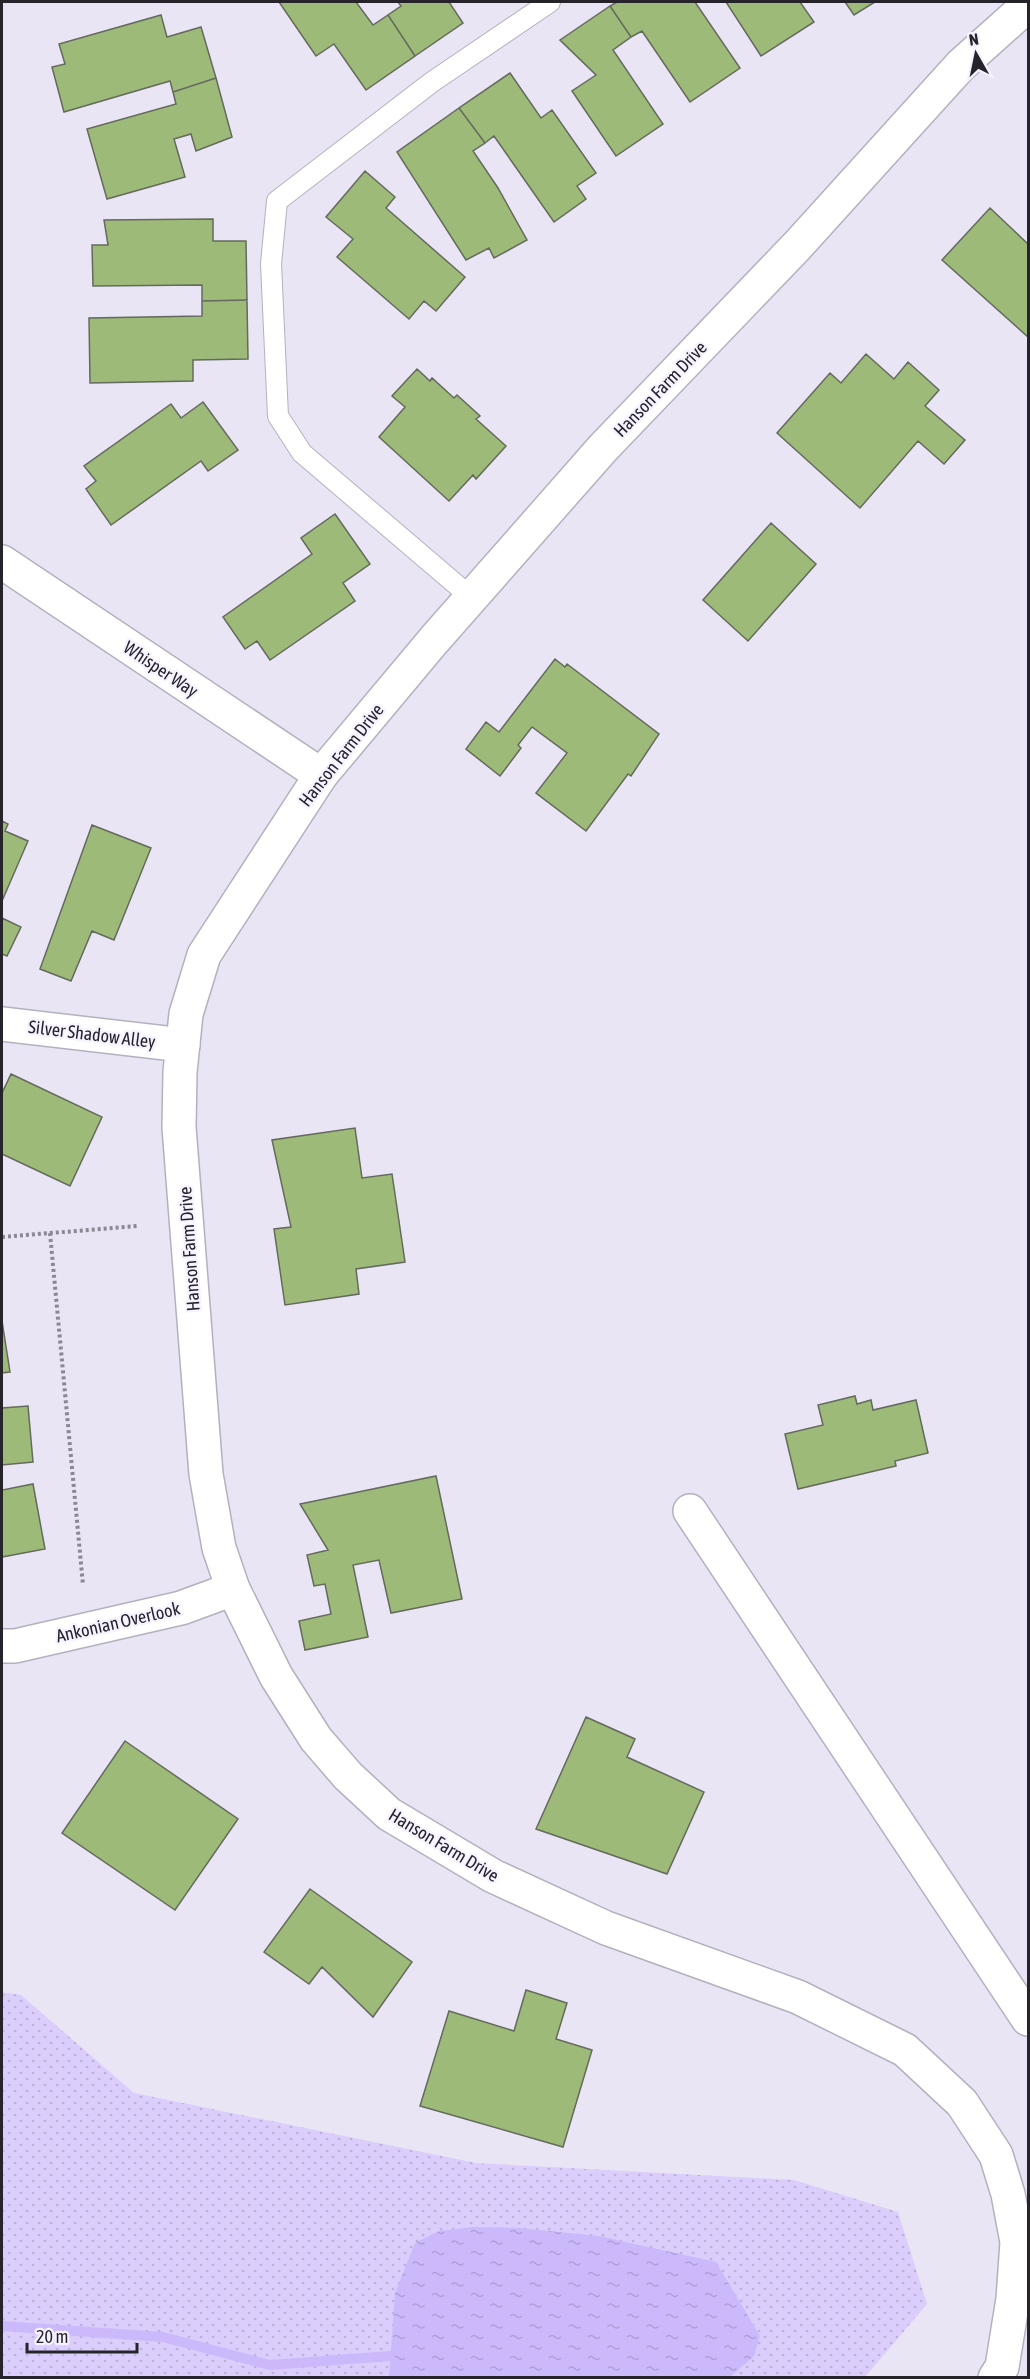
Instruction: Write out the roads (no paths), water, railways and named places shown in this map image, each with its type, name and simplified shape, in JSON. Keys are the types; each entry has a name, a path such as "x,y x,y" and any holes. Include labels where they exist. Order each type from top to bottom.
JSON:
{"street":[{"name":"Hanson Farm Drive","path":"995,2378 1002,2367 1013,2299 1017,2242 1008,2194 996,2155 962,2103 905,2050 798,1997 606,1928 503,1881 389,1814 348,1776 316,1739 276,1676 233,1589 219,1548 206,1474 179,1127 186,1014 204,955 321,775 603,448 797,246 960,65 1026,4"},
{"name":"Whisper Way","path":"2,562 321,775"},
{"name":"Silver Shadow Alley","path":"2,1024 183,1045"},
{"path":"690,1511 1029,2019"},
{"name":"Ankonian Overlook","path":"2,1646 15,1646 181,1608 233,1589"}],"lane":[{"path":"472,598 302,453 278,416 271,264 277,201 432,82 550,2"}],"water":[{"path":"473,2227 520,2228 599,2236 716,2262 760,2336 754,2356 730,2377 389,2377 395,2293 415,2243 439,2231"}],"waterway":[{"path":"2,2326 163,2337 270,2365 390,2356"}]}
